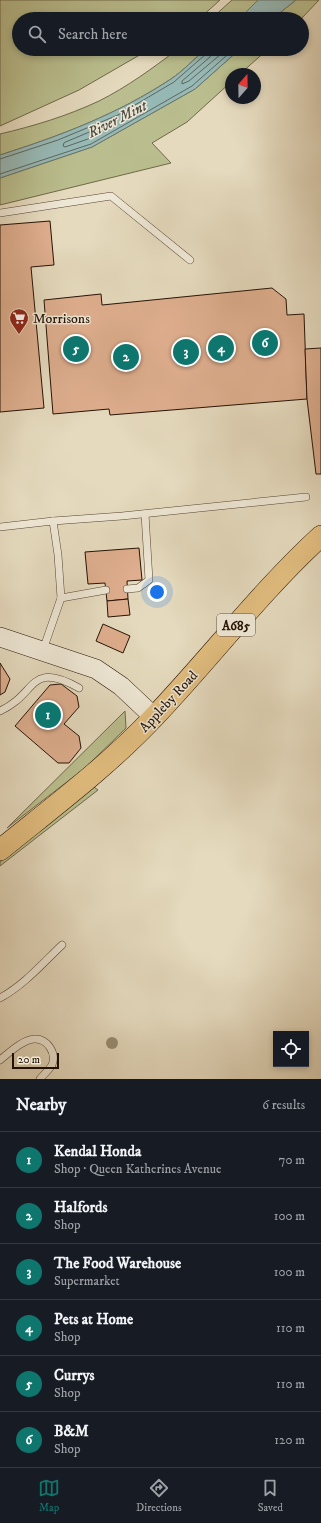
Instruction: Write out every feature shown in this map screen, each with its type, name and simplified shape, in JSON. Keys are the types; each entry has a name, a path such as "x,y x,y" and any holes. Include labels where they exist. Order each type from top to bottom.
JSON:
{"main road":[{"name":"Appleby Road","path":"0,850 82,785 154,717 260,598 321,536"}],"street":[{"path":"0,637 79,662 110,677 154,717"}],"lane":[{"path":"0,213 111,196 190,260"},
{"path":"0,527 145,514 306,497"},
{"path":"128,589 138,588 149,580 145,514"},
{"path":"43,651 61,598 54,521"},
{"path":"61,598 106,590"},
{"path":"0,711 12,706 36,681 48,676 63,679 79,688"},
{"path":"0,998 13,991 30,977 62,945"},
{"path":"0,1060 27,1041 35,1038 45,1042 51,1048 54,1056 52,1065 40,1079"}],"green space":[{"path":"0,0 220,0 207,12 12,12 12,56 138,56 79,90 0,126"},
{"path":"232,0 258,0 246,12 219,12"},
{"path":"296,0 319,0 308,12 281,12"},
{"path":"168,56 198,56 175,76 151,92 130,103 66,132 0,155 0,134 50,120 99,101 149,70"},
{"path":"232,56 260,56 247,68 225,68 225,87 187,122 152,143 171,163 0,205 0,178 92,147 195,89"},
{"path":"125,711 126,728 85,768 7,828"},
{"path":"94,787 98,790 0,866 0,862"}],"water":[{"path":"258,0 296,0 281,12 246,12"},
{"name":"River Mint","path":"198,56 232,56 195,89 92,147 0,178 0,155 45,140 88,123 151,92 184,69"}],"building":[{"name":"Morrisons","path":"50,221 54,265 31,267 44,408 0,412 0,225"},
{"path":"272,288 286,299 287,315 304,314 307,399 110,415 109,409 53,414 44,300 101,294 102,305"},
{"path":"321,348 321,474 316,474 307,399 305,349"},
{"path":"139,548 142,580 127,581 128,599 107,601 105,583 88,584 85,552"},
{"path":"128,599 130,615 108,617 107,601"},
{"path":"103,624 130,636 123,653 96,641"},
{"path":"0,663 10,679 5,692 0,695"},
{"path":"61,684 77,696 79,707 64,724 79,736 81,748 69,763 58,763 15,726 50,685"}],"place":[{"name":"Morrisons","path":"19,335"},
{"name":"B&M","path":"265,343"},
{"name":"Pets at Home","path":"221,348"},
{"name":"Currys","path":"76,349"},
{"name":"The Food Warehouse","path":"186,352"},
{"name":"Halfords","path":"126,357"},
{"name":"Kendal Honda","path":"48,715"}]}
